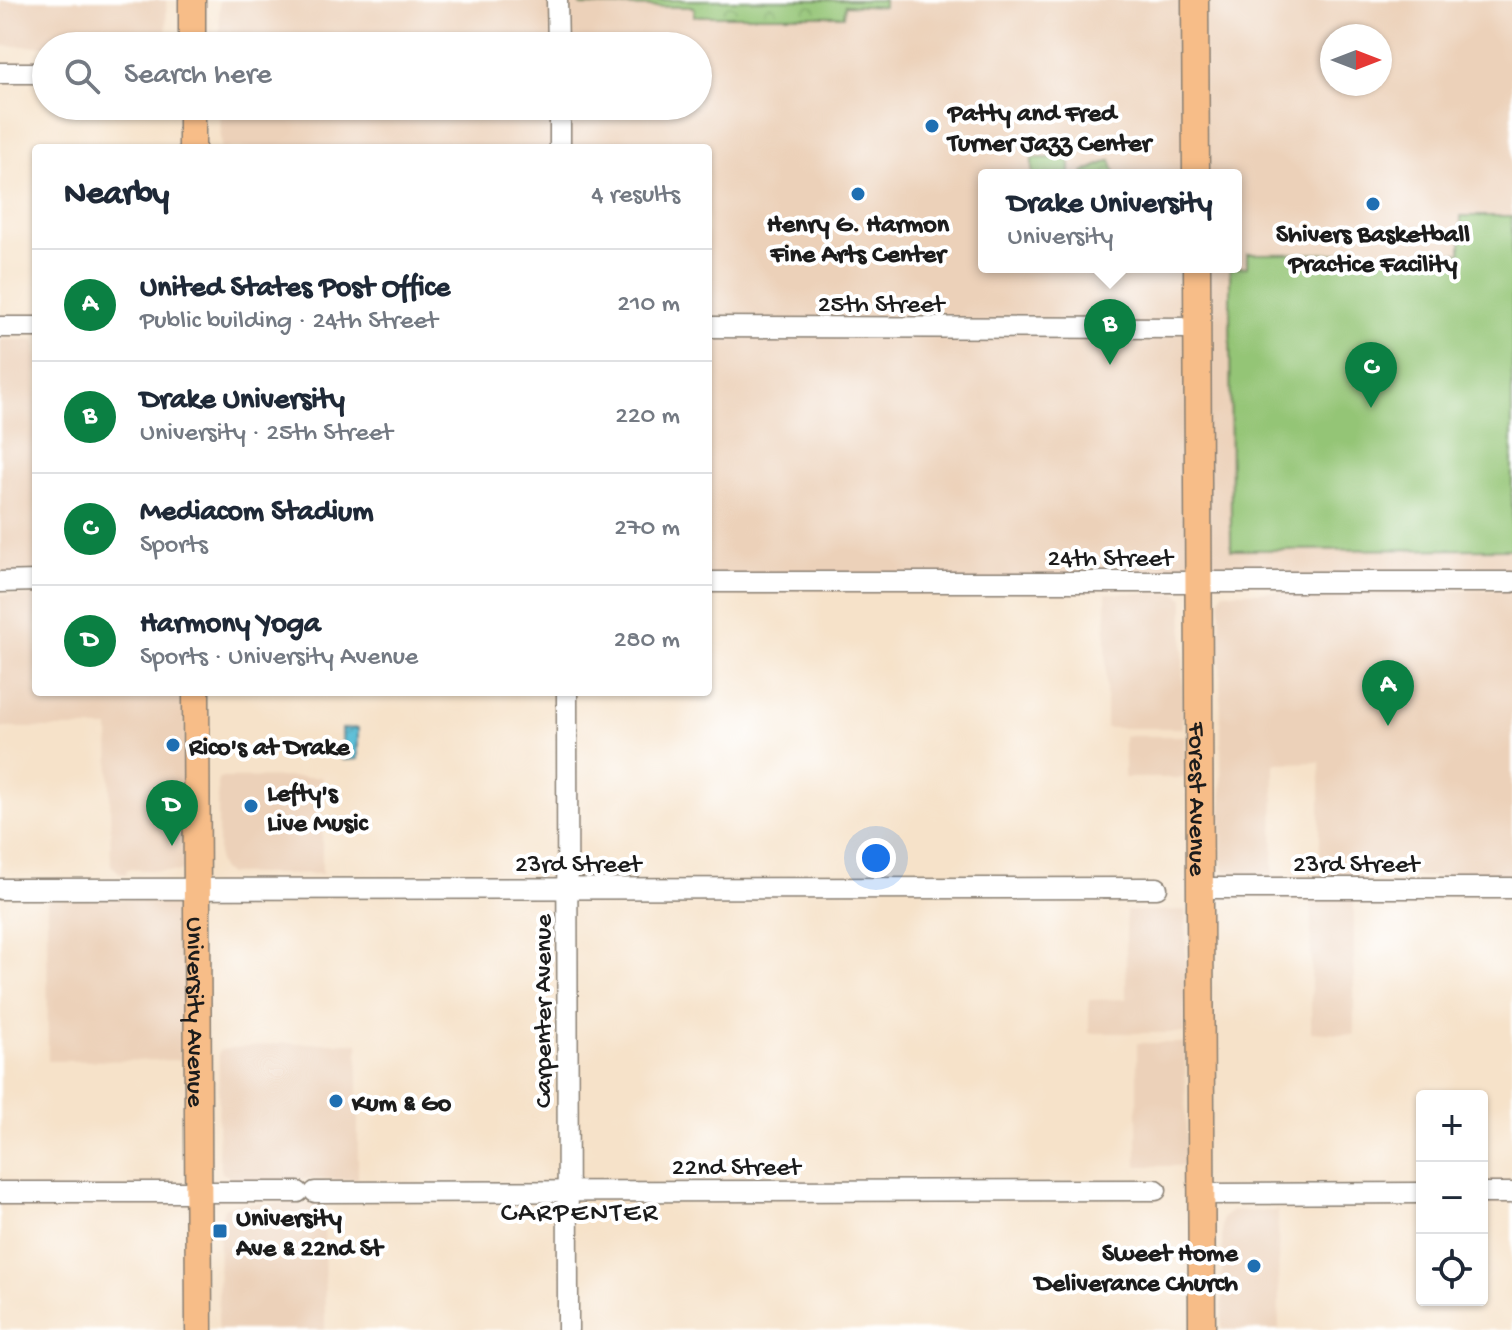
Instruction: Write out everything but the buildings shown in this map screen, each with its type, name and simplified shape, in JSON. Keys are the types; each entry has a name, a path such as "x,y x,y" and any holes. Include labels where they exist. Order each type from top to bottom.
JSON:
{"main road":[{"path":"192,0 192,32"},
{"path":"1195,0 1196,169"},
{"path":"192,120 192,144"},
{"name":"Forest Avenue","path":"1197,273 1202,1330"},
{"name":"University Avenue","path":"196,696 199,1330"}],"street":[{"path":"557,0 558,32"},
{"path":"0,73 32,73"},
{"path":"560,120 560,144"},
{"path":"0,327 32,327"},
{"name":"25th Street","path":"712,327 1197,328"},
{"path":"0,582 32,581"},
{"name":"24th Street","path":"712,582 1512,582"},
{"name":"Carpenter Avenue","path":"567,696 568,1330"},
{"name":"23rd Street","path":"0,889 1157,888"},
{"name":"23rd Street","path":"1200,888 1512,888"},
{"name":"22nd Street","path":"0,1192 1156,1190"},
{"path":"1201,1194 1416,1193"},
{"path":"1488,1193 1512,1193"}],"shaded area":[{"path":"0,0 166,0 167,32 32,32 32,46 0,46"},
{"path":"219,0 1512,0 1512,582 712,582 712,144 221,144 220,120 712,120 712,32 220,32"},
{"path":"0,340 32,340 32,583 0,584"},
{"path":"1512,590 1512,877 1320,876 1320,762 1274,763 1273,876 1225,872 1222,865 1220,599 1223,592"},
{"path":"1106,593 1177,593 1184,599 1182,728 1106,728"},
{"path":"0,595 32,595 32,696 185,696 185,868 180,872 127,869 126,874 121,874 111,865 109,728 0,728"},
{"path":"1124,736 1185,736 1185,778 1124,778"},
{"path":"322,777 322,874 228,874 222,870 218,862 218,778"},
{"path":"1311,897 1354,897 1354,1035 1311,1032"},
{"path":"172,898 182,906 185,914 185,1060 48,1061 47,899"},
{"path":"1186,910 1185,1033 1089,1033 1089,1000 1126,999 1126,911"},
{"path":"284,1043 358,1043 358,1179 236,1180 222,1173 218,1153 219,1050"},
{"path":"1137,1043 1185,1043 1186,1166 1137,1166"},
{"path":"237,1203 324,1203 325,1330 218,1330 219,1226 224,1208"},
{"path":"1232,1211 1278,1211 1279,1330 1222,1330 1222,1219"}],"green space":[{"path":"581,0 884,0 884,7 845,5 844,16 694,16 694,7 581,6"},
{"path":"1032,158 1070,158 1070,169 1032,169"},
{"path":"1111,160 1114,169 1092,169"},
{"path":"1461,216 1512,216 1512,549 1231,550 1230,273 1242,273 1242,267 1247,267 1247,254 1461,253"}],"water":[{"path":"358,728 358,759 343,760 342,729"}],"place":[{"name":"Patty and Fred Turner Jazz Center","path":"932,126"},
{"name":"Henry G. Harmon Fine Arts Center","path":"858,194"},
{"name":"Shivers Basketball Practice Facility","path":"1373,204"},
{"name":"Drake University","path":"1110,365"},
{"name":"Mediacom Stadium","path":"1371,408"},
{"name":"United States Post Office","path":"1388,726"},
{"name":"Rico's at Drake","path":"173,745"},
{"name":"Lefty's Live Music","path":"251,806"},
{"name":"Harmony Yoga","path":"172,846"},
{"name":"Kum & Go","path":"336,1101"},
{"name":"University Ave & 22nd St","path":"220,1231"},
{"name":"Sweet Home Deliverance Church","path":"1254,1266"}],"district":[{"name":"CARPENTER","path":"580,1210"}]}
